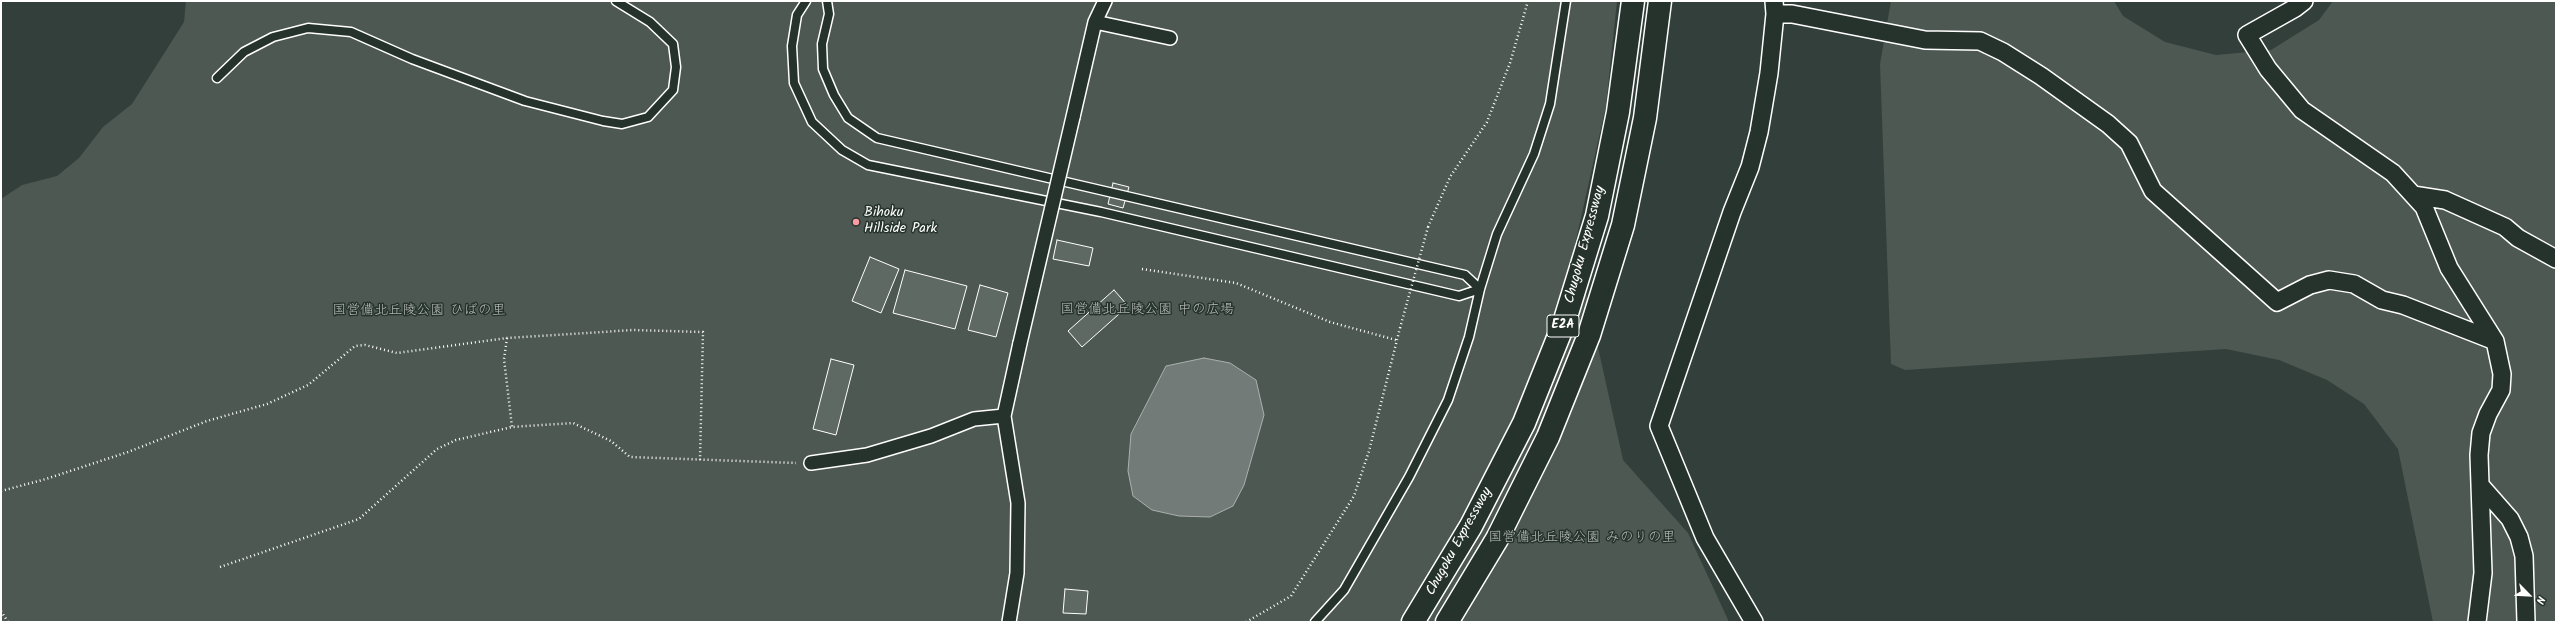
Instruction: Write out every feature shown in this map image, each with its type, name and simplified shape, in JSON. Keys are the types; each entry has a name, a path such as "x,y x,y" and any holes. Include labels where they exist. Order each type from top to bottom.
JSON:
{"highway":[{"name":"Chugoku Expressway","path":"1413,622 1471,526 1524,423 1564,323 1596,216 1618,112 1633,1"},
{"name":"Chugoku Expressway","path":"1447,622 1497,538 1548,437 1589,334 1623,225 1645,118 1660,1"}],"street":[{"path":"1009,622 1017,573 1018,503 1004,416 1095,22 1105,1"},
{"path":"2304,1 2295,8 2247,35 2268,70 2302,110 2393,173 2424,207 2449,268 2495,340 2502,374 2501,390 2488,414 2481,433 2483,573 2477,622"},
{"path":"1754,622 1706,538 1659,426 1732,212 1750,168 1759,132 1769,73 1775,7 1792,14 1925,40 1980,41 2004,52 2041,76 2119,133 2129,143 2153,191 2277,302 2310,285 2329,280 2354,284 2382,300 2403,305 2495,340"},
{"path":"1095,22 1170,38"},
{"path":"2413,195 2445,200 2499,224 2518,238 2556,259"},
{"path":"810,463 867,455 931,436 974,420 1004,416"},
{"path":"2481,486 2510,519 2519,537 2524,556 2526,622"}],"lane":[{"path":"217,78 244,52 273,37 308,28 351,32 412,59 524,101 603,121 622,124 648,117 673,90 676,67 672,44 650,22 616,1"},
{"path":"806,1 797,15 792,46 794,83 812,122 842,150 868,165 1101,212 1459,296 1480,289"},
{"path":"827,1 829,14 822,44 824,69 834,95 848,118 877,138 1465,275 1480,289"},
{"path":"1315,622 1344,590 1410,477 1448,400 1469,337 1480,289 1497,234 1534,154 1550,104 1566,1"}],"path":[{"path":"1246,622 1292,596 1354,496 1369,451 1396,340 1428,227 1450,177 1487,122 1510,63 1528,1"},
{"path":"1142,269 1236,283 1330,322 1396,340"},
{"path":"1,491 46,479 120,454 207,421 268,404 308,385 355,346 365,345 397,353 507,338 633,330 703,332 700,460"},
{"path":"507,338 504,359 512,427"},
{"path":"220,567 359,518 437,449 456,440 512,427 573,423 606,438 630,457 810,463"},
{"path":"1,612 8,622"}],"green space":[{"path":"186,1 1617,1 1606,106 1575,244 1623,460 1688,533 1729,622 1,622 1,199 22,185 57,176 79,158 103,127 132,104 184,22"},
{"path":"1891,1 2114,1 2123,16 2165,42 2216,55 2271,50 2319,20 2333,1 2556,1 2556,622 2433,622 2398,449 2364,404 2327,380 2279,360 2226,349 1905,370 1891,364 1880,64"}],"shaded area":[{"path":"1204,358 1230,363 1256,380 1264,415 1244,485 1233,506 1210,517 1179,516 1152,510 1133,496 1128,471 1131,434 1166,366"}],"building":[{"path":"1113,183 1129,187 1123,208 1108,204"},
{"path":"1057,240 1093,248 1089,266 1053,259"},
{"path":"870,257 899,269 881,313 852,301"},
{"path":"905,270 967,286 955,329 893,313"},
{"path":"980,285 1008,293 996,337 968,330"},
{"path":"1114,290 1128,306 1082,347 1068,331"},
{"path":"831,359 854,365 836,435 813,429"},
{"path":"1065,589 1088,591 1086,614 1063,613"}],"place":[{"name":"Bihoku Hillside Park","path":"856,222"}],"park label":[{"name":"国営備北丘陵公園 中の広場","path":"1147,311"},
{"name":"国営備北丘陵公園 ひばの里","path":"419,312"},
{"name":"国営備北丘陵公園 みのりの里","path":"1582,539"}]}
